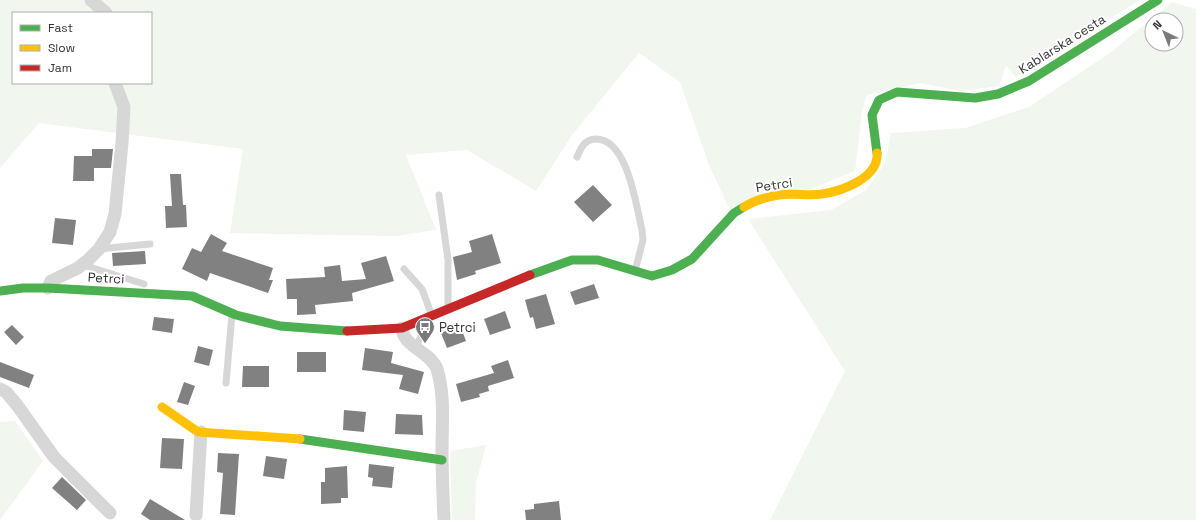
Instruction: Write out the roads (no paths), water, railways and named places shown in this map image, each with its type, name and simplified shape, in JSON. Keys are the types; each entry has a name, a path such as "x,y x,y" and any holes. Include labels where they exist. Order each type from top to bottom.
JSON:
{"street":[{"path":"91,0 105,12"},
{"name":"Kablarska cesta","path":"975,98 998,94 1029,81 1158,0"},
{"path":"48,288 51,282 83,265 99,249 110,232 115,214 124,107 115,84"},
{"name":"Petrci","path":"0,291 23,288 48,288 192,296 232,313 280,326 311,330 354,332 402,328 522,278 572,260 598,260 652,276 672,270 692,259 734,213 756,200 780,195 823,194 854,186 871,172 876,156 872,115 878,100 897,92 975,98"},
{"path":"402,328 405,338 436,367 442,404 444,520"},
{"path":"0,389 6,392 17,405 54,457 110,513"},
{"path":"162,407 200,432 295,438 442,460"},
{"path":"196,515 200,432"}],"lane":[{"path":"577,157 582,146 590,139 600,139 618,151 626,166 642,230 643,240 635,271"},
{"path":"439,195 448,260 448,309"},
{"path":"99,249 150,244"},
{"path":"83,265 144,284"},
{"path":"404,269 422,289 432,316"},
{"path":"226,384 232,313"},
{"path":"416,347 422,334 418,322"}],"place":[{"name":"Petrci","path":"425,344"}]}
